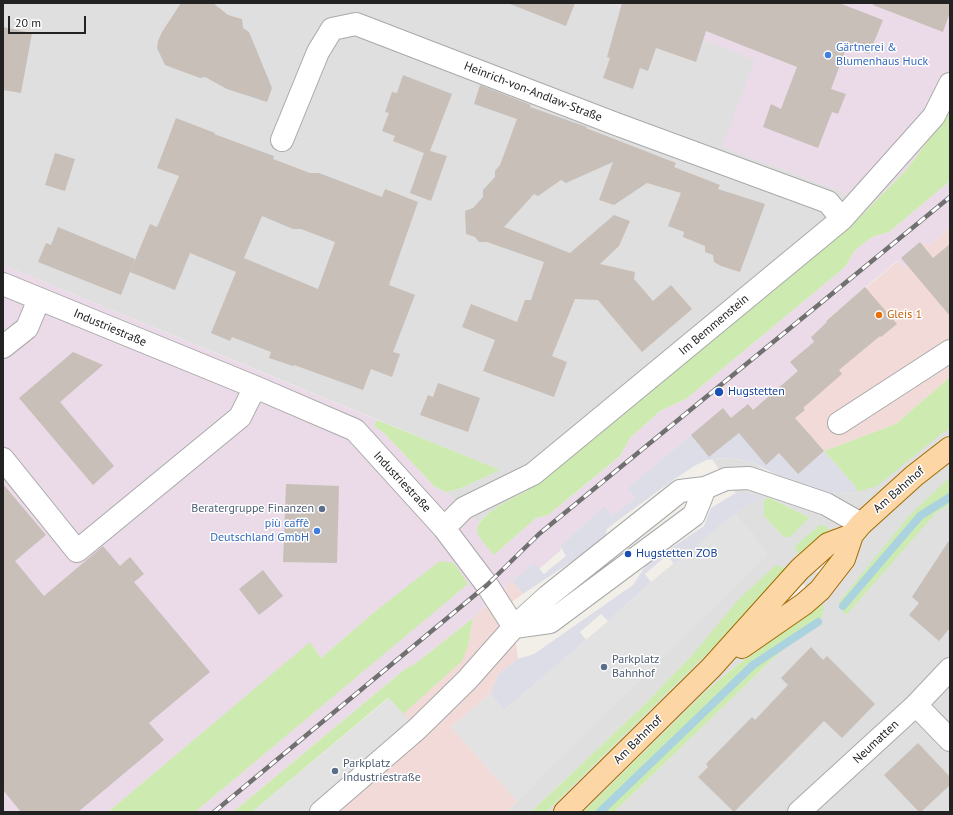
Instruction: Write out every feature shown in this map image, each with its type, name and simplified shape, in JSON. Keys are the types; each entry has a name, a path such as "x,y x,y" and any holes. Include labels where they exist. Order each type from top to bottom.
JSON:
{"main road":[{"name":"Am Bahnhof","path":"565,812 711,668 800,569 828,544 856,530 914,476 950,448"},
{"name":"Am Bahnhof","path":"711,668 804,604 820,590 844,559 856,530"}],"street":[{"name":"Heinrich-von-Andlaw-Straße","path":"282,140 318,52 332,29 356,24 616,124 828,202 842,219"},
{"name":"Im Bemmenstein","path":"444,528 464,508 533,474 842,219 934,116 950,84"},
{"name":"Industriestraße","path":"3,284 255,387 355,430 444,528 483,579 514,627"},
{"path":"3,347 27,328 39,299"},
{"path":"839,423 950,351"},
{"path":"3,460 77,551 240,417 255,387"},
{"path":"321,812 439,708 467,680 514,627 548,596 680,491 704,488 726,479 749,478 826,504 856,530"},
{"name":"Neumatten","path":"799,812 916,705 950,669"},
{"path":"916,705 950,740"}],"shaded area":[{"path":"3,3 610,3 756,60 723,147 843,192 864,213 767,295 524,492 486,515 479,523 446,492 459,489 499,470 3,265"},
{"path":"610,3 950,3 950,111 907,169 864,213 843,192 722,147 755,60"},
{"path":"950,181 950,227 930,245 921,242 925,248 903,267 897,261 826,320 827,322 811,337 814,342 790,362 799,372 753,410 748,404 740,411 741,431 709,457 691,435 627,488 635,498 612,516 603,507 560,546 561,550 539,569 534,564 512,581 473,618 415,664 405,669 233,812 195,812 467,584 378,609 321,658 310,643 108,812 3,812 3,265 377,420 374,426 384,433 435,487 446,492 479,523 477,530 494,555 536,518 548,515 620,456 630,438 660,411 686,399 845,267 855,250 872,237 889,232"},
{"path":"950,227 950,377 896,424 824,451 798,474 779,453 766,465 753,450 723,408 814,341 811,337 827,323 826,321 898,261 903,267 925,248 920,242 930,245"},
{"path":"950,428 950,812 614,812 783,649 818,623 817,621 805,616 737,665 704,693 583,812 546,812 790,572 693,654 644,705 531,812 506,812 593,725 755,537 734,514 762,496 748,493 736,493 712,459 730,458 754,463 771,474 822,491 838,493 857,492","holes":["769,497 809,518 764,511","833,549 840,556 821,576 813,568","800,581 808,589 760,620"]},
{"path":"741,431 766,464 779,453 798,474 824,451 854,485 857,492 838,493 822,491 792,483 754,463 738,459 721,458 707,460 676,478 617,521 607,529 604,540 523,594 512,581 534,563 544,574 566,556 560,546 604,506 612,516 635,498 627,488 691,435 709,457"},
{"path":"736,493 748,493 763,496 734,514 674,564 667,555 645,574 651,582 608,621 601,614 580,632 586,640 504,710 490,694 499,673 518,659 534,654 633,585 646,565 704,526 711,508"},
{"name":"Parkplatz Bahnhof","path":"734,514 755,537 768,555 517,801 451,727 490,694 504,710 651,582"},
{"path":"512,581 523,594 502,609 514,627 518,659 499,673 490,694 451,727 517,801 506,812 252,812 468,646 473,618"},
{"name":"Parkplatz Industriestraße","path":"389,698 417,729 321,812 252,812"}],"green space":[{"path":"950,111 950,181 889,232 872,237 855,250 845,267 686,399 660,411 630,438 620,456 548,515 536,518 494,555 481,539 477,530 479,524 489,513 512,498 525,492 767,295 864,213 907,169"},
{"path":"950,377 950,428 877,486 857,492 854,485 824,451 896,424"},
{"path":"377,420 500,470 459,489 446,492 435,487 384,433 374,426"},
{"path":"950,477 950,504 936,513 846,615 839,607 839,602 909,516"},
{"path":"768,497 809,518 790,537 784,537 764,516 764,501"},
{"path":"820,525 828,527 829,532 802,559 795,549 795,546"},
{"path":"440,561 454,563 468,584 195,812 108,812 310,642 321,658 378,609"},
{"path":"776,565 788,569 790,572 546,812 531,812 644,705 693,654 739,599"},
{"path":"820,601 824,607 822,617 817,621 819,623 783,649 614,812 583,812 704,693 737,665 805,616"},
{"path":"473,618 468,646 462,661 403,714 388,698 252,812 233,812 405,669 415,664"}],"building":[{"path":"181,3 213,3 228,15 242,19 243,28 249,32 272,88 267,102 227,89 205,77 200,78 165,65 157,48 158,41 162,32"},
{"path":"510,3 575,3 566,26"},
{"path":"622,3 839,3 883,20 869,54 847,46 831,89 846,94 838,114 832,112 818,148 763,127 771,104 781,109 797,67 706,31 696,62 656,48 648,71 640,68 633,89 603,78 610,58 607,57"},
{"path":"873,3 950,3 950,12 943,32 873,5"},
{"path":"3,27 32,33 21,93 3,90"},
{"path":"403,75 452,94 430,151 447,156 431,201 410,193 424,153 393,141 395,136 382,131 389,113 385,112 392,92 397,93"},
{"path":"480,85 531,105 530,107 587,127 586,128 676,163 674,167 720,185 718,189 765,204 740,272 721,266 714,262 713,255 705,252 705,246 683,237 684,232 668,226 681,193 647,183 614,205 599,200 613,162 566,183 561,180 538,196 534,194 504,227 570,253 614,215 630,221 619,246 600,264 635,272 634,279 653,301 671,285 692,309 642,352 598,300 575,299 552,356 567,362 554,397 483,371 495,340 462,327 471,304 517,322 525,300 531,300 544,262 487,242 479,242 475,237 466,234 465,211 473,208 483,197 483,190 495,177 495,171 500,165 517,119 474,104"},
{"path":"176,118 274,156 273,159 310,173 319,173 382,197 385,189 418,202 389,285 415,295 393,352 400,354 392,377 371,369 363,390 294,365 293,366 269,358 271,352 232,337 230,341 211,333 236,272 190,253 175,290 130,272 150,224 157,227 179,176 157,168","holes":["262,216 293,229 301,229 335,242 318,289 244,258"]},
{"path":"55,153 75,159 65,191 45,185"},
{"path":"58,227 135,259 121,295 38,262 46,243 51,245"},
{"path":"920,242 933,258 950,244 950,316 901,258"},
{"path":"865,287 897,324 839,370 842,374 803,408 805,410 795,418 824,451 798,474 779,453 766,465 739,433 709,457 691,435 723,408 731,418 748,404 753,410 798,371 790,362 814,342 811,337 827,322 826,321"},
{"path":"73,352 103,365 60,402 114,466 93,485 19,398"},
{"path":"438,383 480,398 468,432 420,415 428,395 433,397"},
{"path":"3,484 46,535 15,561 44,596 103,546 120,566 130,557 144,574 134,582 210,672 149,723 164,740 78,812 21,812 3,790"},
{"path":"286,484 339,486 337,563 283,562"},
{"path":"950,539 950,628 939,641 909,615 919,603 912,597"},
{"path":"263,570 283,596 259,615 239,589"},
{"path":"811,647 823,660 827,656 875,704 842,738 824,721 734,812 698,777 708,767 706,764 752,717 755,720 788,685 781,678"},
{"path":"918,743 950,777 950,785 921,812 919,812 884,775"}],"waterway":[{"path":"843,606 920,516 950,497"},
{"path":"600,812 753,665 818,622"}],"railway":[{"path":"214,812 487,585 539,534 950,197"}],"place":[{"name":"Gärtnerei & Blumenhaus Huck","path":"828,55"},
{"name":"Gleis 1","path":"879,315"},
{"name":"Hugstetten","path":"719,392"},
{"name":"Beratergruppe Finanzen","path":"322,509"},
{"name":"più caffè Deutschland GmbH","path":"317,531"},
{"name":"Hugstetten ZOB","path":"628,554"},
{"name":"Parkplatz Bahnhof","path":"604,667"},
{"name":"Parkplatz Industriestraße","path":"335,771"}]}
